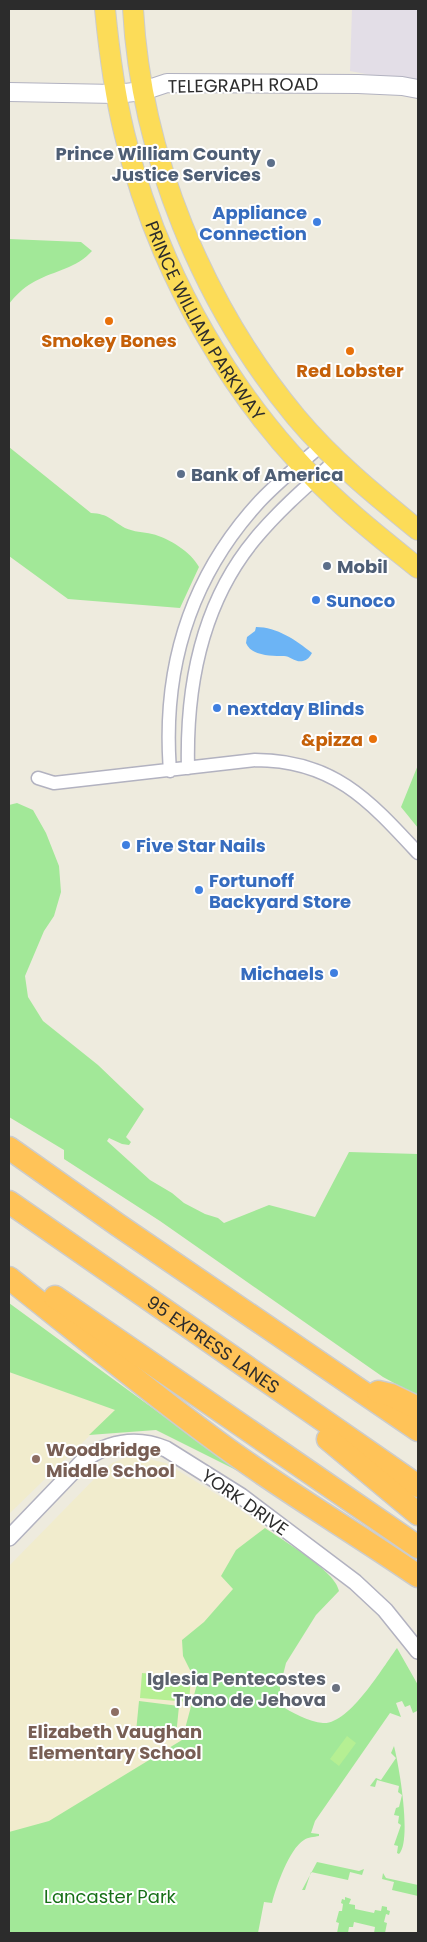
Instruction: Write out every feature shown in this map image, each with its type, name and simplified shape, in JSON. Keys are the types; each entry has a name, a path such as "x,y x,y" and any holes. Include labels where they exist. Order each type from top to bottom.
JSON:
{"highway":[{"name":"PRINCE WILLIAM PARKWAY","path":"105,9 116,94 124,132 144,201 168,261 206,336 251,404 301,463 340,503 418,568"},
{"name":"PRINCE WILLIAM PARKWAY","path":"133,9 143,92 159,155 170,192 198,262 237,333 269,382 296,417 353,477 418,530"},
{"path":"9,1148 118,1225 418,1430"},
{"path":"9,1196 55,1233"},
{"name":"95 EXPRESS LANES","path":"9,1202 418,1486"},
{"path":"9,1265 418,1547"},
{"path":"9,1278 212,1438 293,1495 418,1576"},
{"path":"218,1347 418,1514"},
{"path":"356,1387 390,1395 418,1408"},
{"path":"340,1524 418,1589"}],"main road":[{"name":"TELEGRAPH ROAD","path":"9,92 116,94 143,92 167,83 358,84 394,85 418,89"}],"street":[{"path":"170,771 168,740 170,689 181,638 193,604 213,563 232,534 260,501 322,445"},
{"path":"188,768 188,722 192,686 201,646 219,596 254,540 275,517 336,460"},
{"path":"38,778 54,783 255,760 292,763 315,770 342,782 356,791 418,853"},
{"name":"YORK DRIVE","path":"9,1538 85,1459 97,1451 109,1445 126,1441 153,1444 166,1449 241,1496 355,1582 385,1610 418,1652"}],"shaded area":[{"path":"352,9 418,9 418,84 350,71"},
{"name":"Woodbridge Middle School","path":"9,1372 116,1410 9,1514"},
{"name":"Elizabeth Vaughan Elementary School","path":"128,1457 139,1457 166,1463 229,1502 321,1567 122,1856 9,1881 9,1566 103,1470 112,1463"}],"green space":[{"path":"9,239 81,242 92,251 79,262 29,285 19,292 9,304"},
{"path":"9,447 91,513 106,516 125,528 165,539 179,546 191,556 199,567 180,608 68,599 9,556"},
{"path":"418,765 418,828 401,807"},
{"path":"17,803 33,810 46,833 59,866 61,892 54,916 44,931 25,976 28,997 43,1021 98,1065 144,1109 126,1137 131,1142 129,1145 109,1138 107,1141 150,1180 172,1193 184,1203 205,1214 218,1218 224,1223 269,1205 315,1217 349,1152 418,1154 418,1396 383,1377 160,1221 64,1159 64,1150 9,1117 9,805"},
{"path":"9,1303 240,1472 156,1430 89,1435 115,1410 9,1372"},
{"name":"Lancaster Park","path":"265,1528 319,1565 336,1583 339,1591 316,1615 286,1663 280,1687 280,1705 312,1721 323,1723 333,1721 344,1715 354,1705 374,1681 397,1648 418,1685 418,1715 417,1711 413,1713 410,1705 405,1707 402,1701 396,1703 401,1717 390,1713 315,1821 311,1833 319,1834 319,1836 306,1839 293,1851 280,1878 272,1903 264,1902 258,1933 9,1933 9,1832 49,1821 182,1740 197,1684 183,1656 182,1640 204,1622 233,1589 221,1576 236,1550"},
{"path":"142,1673 191,1677 189,1702 140,1698"},
{"path":"139,1701 179,1706 176,1736 136,1732"},
{"path":"347,1736 356,1743 339,1766 330,1759"},
{"path":"394,1746 399,1769 403,1802 404,1819 403,1846 399,1854 397,1853 398,1846 394,1845 401,1825 398,1823 399,1816 394,1815 396,1808 399,1807 402,1795 398,1792 399,1786 377,1780 375,1787 370,1786 376,1778 381,1780 396,1758 391,1753"},
{"path":"317,1862 359,1871 364,1869 362,1875 350,1872 348,1880 312,1872"},
{"path":"383,1873 386,1878 418,1885 418,1896 392,1890 394,1882 382,1879"},
{"path":"310,1875 305,1890 302,1890"},
{"path":"345,1897 351,1899 349,1904 355,1905 355,1909 374,1913 375,1910 381,1911 382,1906 387,1907 387,1910 390,1911 389,1915 386,1914 384,1922 387,1923 385,1933 374,1933 375,1927 354,1922 353,1927 349,1927 348,1933 337,1933 339,1923 336,1922 339,1911 342,1911 342,1899 345,1900"}],"water":[{"path":"256,627 279,632 293,639 312,653 304,661 300,661 286,656 268,655 252,651 246,643 247,637 255,631"}],"place":[{"name":"Prince William County Justice Services","path":"271,163"},
{"name":"Appliance Connection","path":"317,222"},
{"name":"Smokey Bones","path":"109,321"},
{"name":"Red Lobster","path":"350,351"},
{"name":"Bank of America","path":"181,474"},
{"name":"Mobil","path":"327,566"},
{"name":"Sunoco","path":"316,600"},
{"name":"nextday Blinds","path":"217,708"},
{"name":"&pizza","path":"373,739"},
{"name":"Five Star Nails","path":"126,845"},
{"name":"Fortunoff Backyard Store","path":"199,890"},
{"name":"Michaels","path":"334,973"},
{"name":"Woodbridge Middle School","path":"36,1459"},
{"name":"Iglesia Pentecostes Trono de Jehova","path":"336,1688"},
{"name":"Elizabeth Vaughan Elementary School","path":"115,1712"}]}
